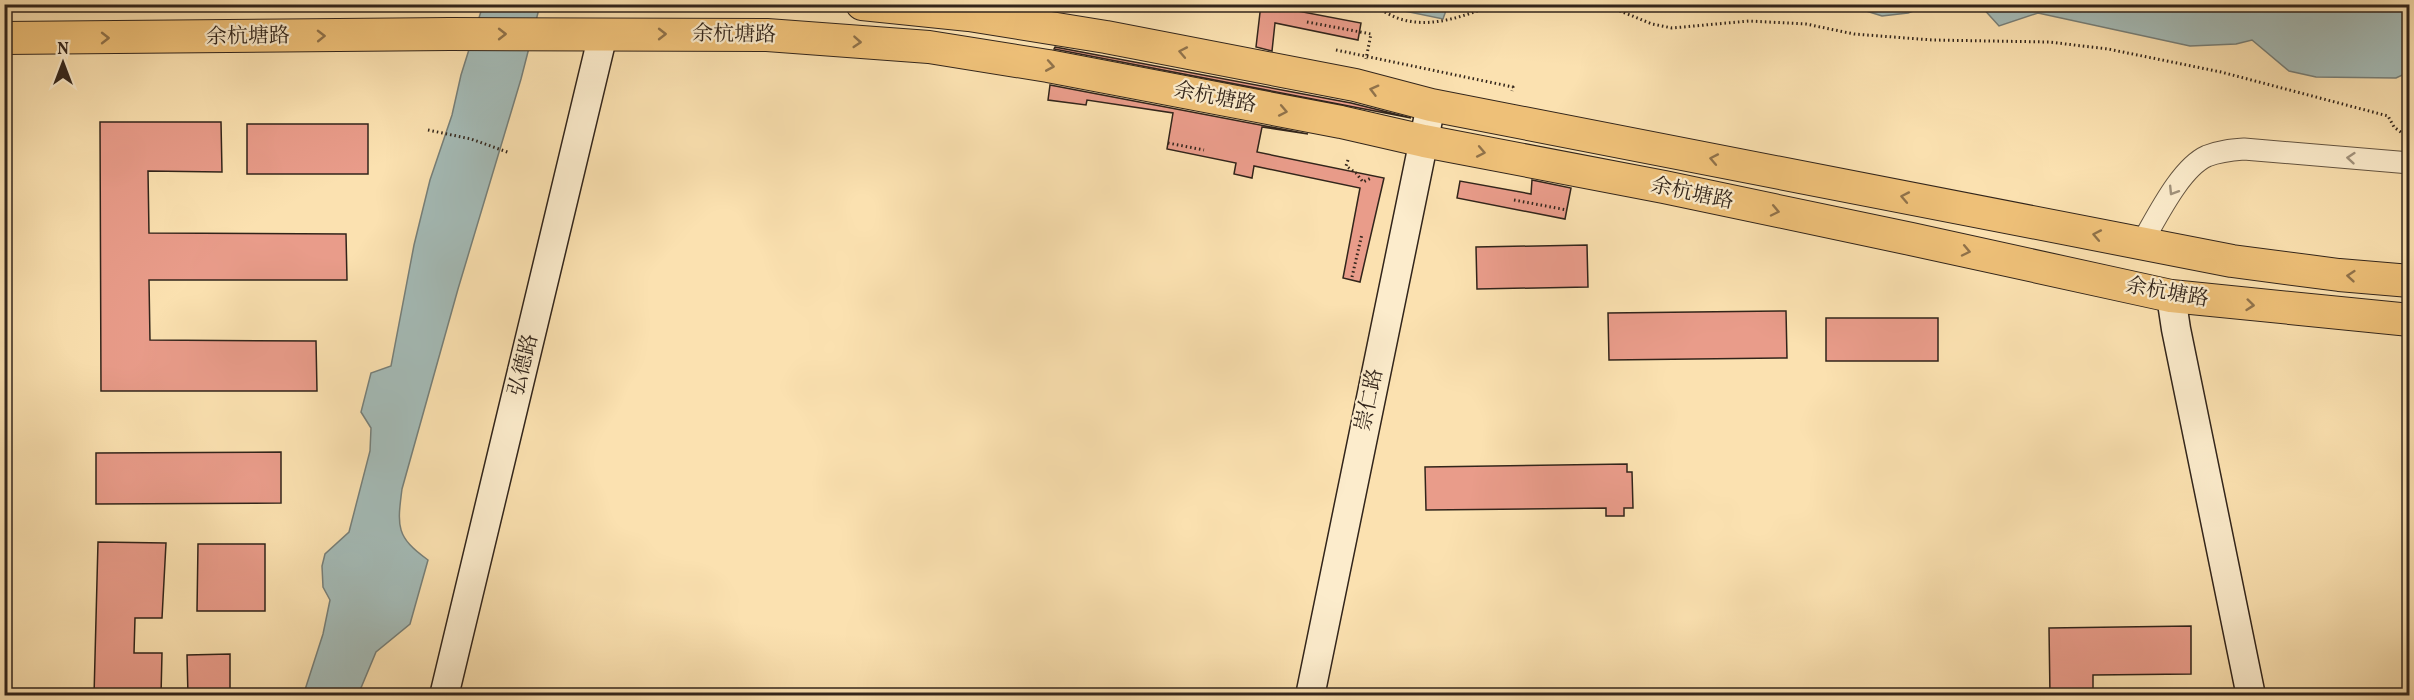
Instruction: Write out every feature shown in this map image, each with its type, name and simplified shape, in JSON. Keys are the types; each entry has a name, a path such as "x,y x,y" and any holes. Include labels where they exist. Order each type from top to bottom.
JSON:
{"main road":[{"name":"余杭塘路","path":"862,4 969,15 1106,37 1354,85 1431,105 2232,261 2339,275 2409,281"},
{"name":"余杭塘路","path":"4,38 450,34 767,35 929,47 1048,66 1341,122 1424,141 1687,192 2171,296 2409,320"}],"street":[{"name":"弘德路","path":"444,696 603,34"},
{"name":"崇仁路","path":"1310,696 1431,105"},
{"path":"2140,244 2188,170 2205,156 2244,149 2409,163"},
{"path":"2171,296 2178,341 2251,696"}],"path":[{"path":"1374,4 1384,13 1402,21 1426,24 1464,17 1495,4"},
{"path":"1603,4 1652,24 1672,28 1749,21 1806,24 1876,36 1932,40 2049,42 2108,49 2221,72 2388,116 2394,127 2409,136"},
{"path":"1307,22 1371,34 1366,58"},
{"path":"1336,50 1513,87 1512,91"},
{"path":"428,130 471,139 510,153"},
{"path":"1168,142 1204,150"},
{"path":"1348,160 1346,166 1363,182 1371,177"},
{"path":"1514,200 1567,210"},
{"path":"1352,277 1362,234"}],"water":[{"path":"483,5 540,5 521,79 458,289 402,489 399,513 401,530 410,545 428,560 410,624 376,652 358,695 303,696 323,634 330,600 323,587 322,566 325,554 349,532 370,451 371,428 361,412 371,373 391,366 414,245 430,180 452,115 461,75"},
{"path":"1387,5 1448,5 1443,19 1390,8"},
{"path":"1847,5 1930,5 1908,13 1882,16"},
{"path":"1980,5 2409,5 2409,72 2396,78 2316,77 2289,71 2252,40 2236,44 2190,46 2038,13 1999,26"}],"building":[{"path":"1261,4 1361,23 1358,40 1275,23 1272,51 1256,47"},
{"path":"1055,47 1351,103 1411,118 1054,49"},
{"path":"1050,85 1308,134 1262,127 1257,152 1384,178 1360,282 1343,278 1360,188 1254,166 1252,178 1234,174 1236,163 1167,149 1173,113 1087,100 1086,105 1048,100"},
{"path":"100,122 221,122 222,172 148,171 149,233 346,234 347,280 149,280 150,340 316,341 317,391 101,391"},
{"path":"247,124 368,124 368,174 247,174"},
{"path":"1532,180 1571,188 1565,219 1457,198 1460,181 1531,194"},
{"path":"1587,245 1588,287 1477,289 1476,247"},
{"path":"1786,311 1787,358 1609,360 1608,313"},
{"path":"1826,318 1938,318 1938,361 1826,361"},
{"path":"281,452 281,503 96,504 96,453"},
{"path":"1627,464 1627,472 1632,472 1633,508 1624,508 1624,516 1606,516 1606,508 1426,510 1425,467"},
{"path":"98,542 166,543 162,618 135,618 134,653 162,653 161,696 94,696"},
{"path":"198,544 265,544 265,611 197,611"},
{"path":"2191,626 2191,674 2093,675 2093,696 2050,696 2049,628"},
{"path":"230,654 230,696 188,696 187,655"}]}
